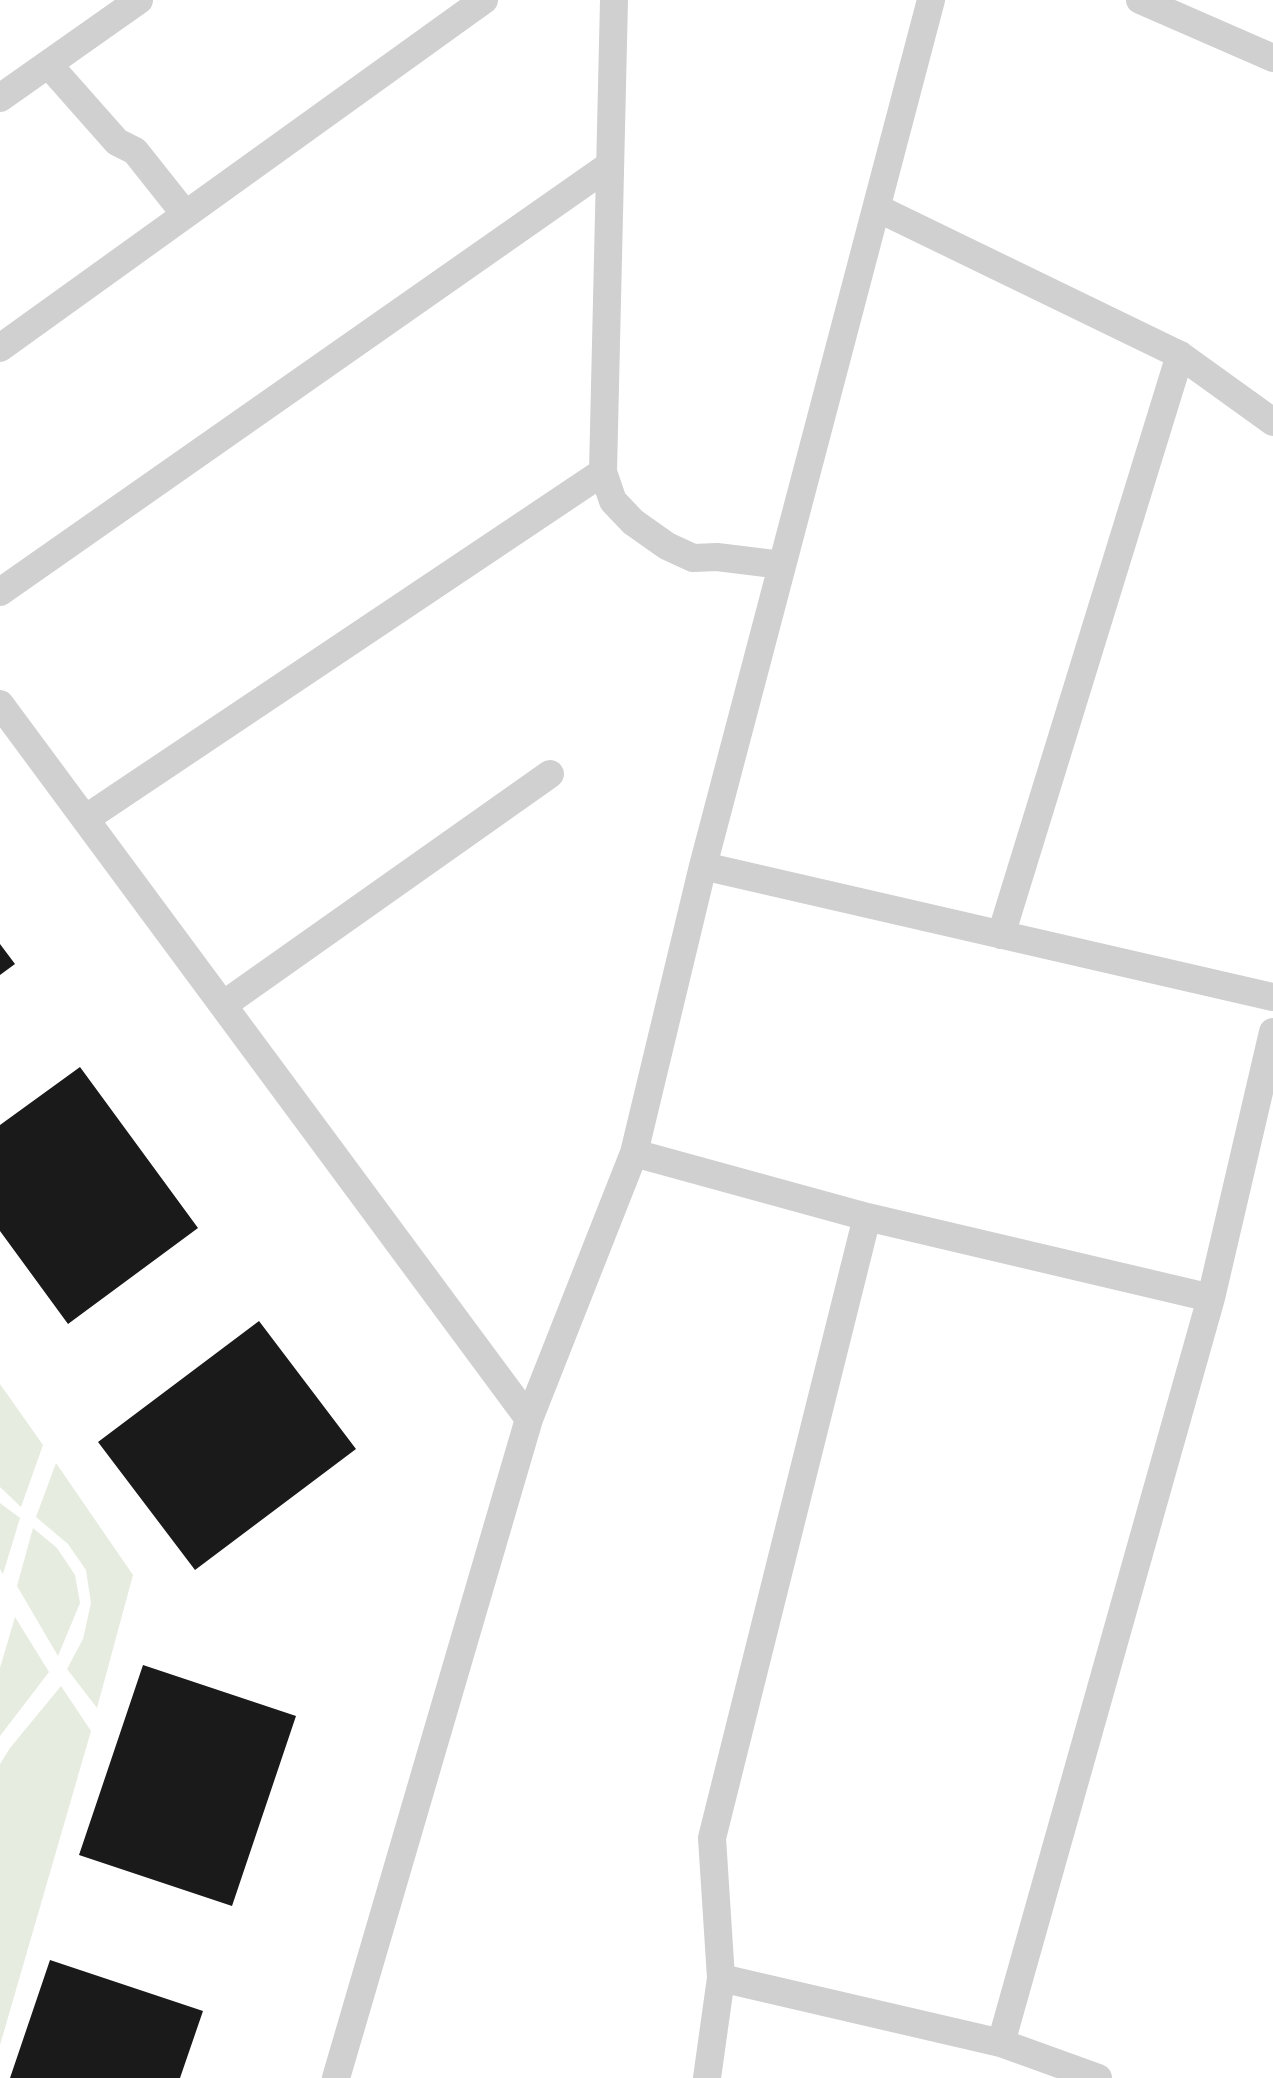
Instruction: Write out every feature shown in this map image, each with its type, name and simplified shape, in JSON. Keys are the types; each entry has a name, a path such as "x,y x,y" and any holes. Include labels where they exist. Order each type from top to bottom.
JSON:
{"street":[{"path":"0,98 139,0"},
{"path":"0,348 484,0"},
{"path":"614,0 603,472 613,501 633,522 667,546 693,558 717,557 782,565"},
{"path":"336,2078 529,1419 634,1153 702,866 931,0"},
{"path":"1140,0 1273,58"},
{"path":"48,64 117,142 135,151 186,214"},
{"path":"0,592 610,165"},
{"path":"877,208 1180,354 1273,422"},
{"path":"1001,935 1180,354"},
{"path":"85,820 603,472"},
{"path":"0,704 529,1419"},
{"path":"223,1005 550,774"},
{"path":"702,866 1273,996"},
{"path":"1000,2043 1211,1298 1273,1032"},
{"path":"634,1153 867,1218 1211,1298"},
{"path":"707,2078 721,1978 712,1838 867,1218"},
{"path":"721,1978 1000,2043 1098,2078"}],"shaded area":[{"path":"0,1384 43,1445 21,1507 0,1487"},
{"path":"56,1463 133,1575 97,1708 67,1669 83,1639 91,1603 86,1570 68,1544 36,1517"},
{"path":"0,1503 20,1518 3,1574 0,1569"},
{"path":"33,1528 57,1548 75,1575 80,1603 58,1656 17,1586"},
{"path":"15,1617 49,1672 0,1736 0,1668"},
{"path":"61,1686 91,1731 0,2045 0,1764 10,1748"}],"building":[{"path":"0,944 15,964 0,975"},
{"path":"80,1067 198,1228 68,1324 0,1231 0,1125"},
{"path":"259,1321 356,1449 195,1570 98,1442"},
{"path":"143,1665 296,1716 232,1906 79,1855"},
{"path":"50,1960 203,2011 180,2078 10,2078"}]}
